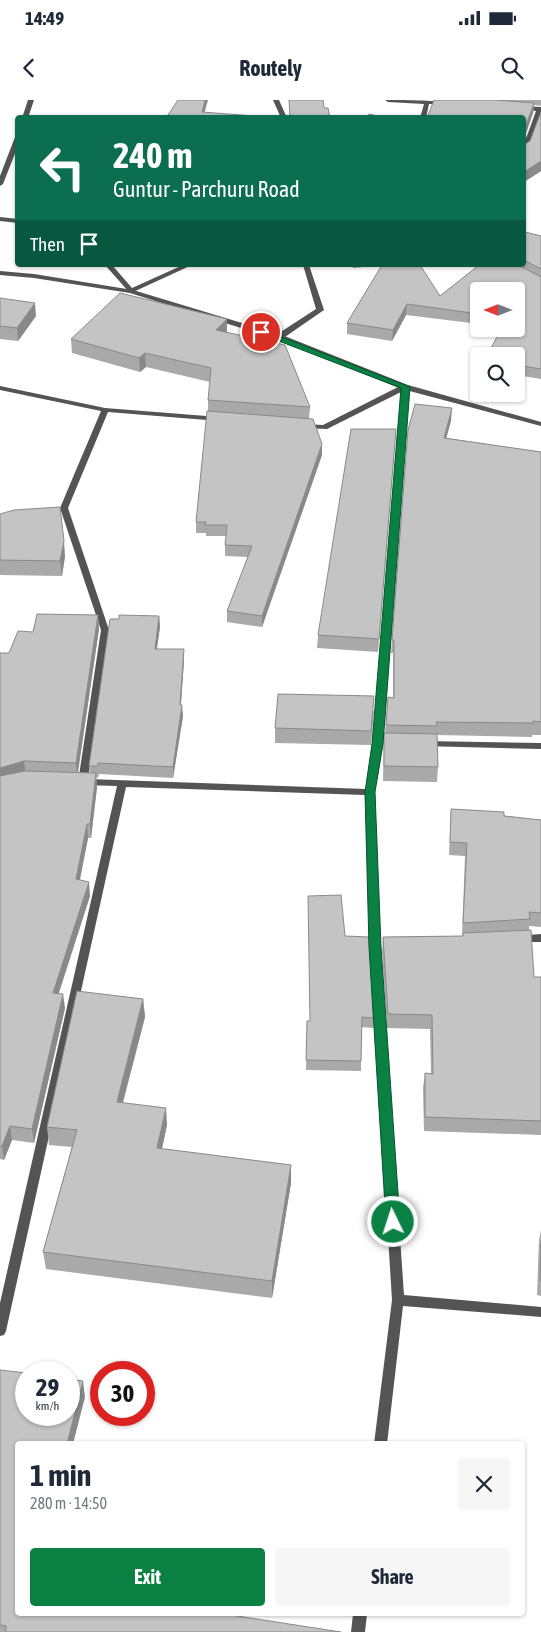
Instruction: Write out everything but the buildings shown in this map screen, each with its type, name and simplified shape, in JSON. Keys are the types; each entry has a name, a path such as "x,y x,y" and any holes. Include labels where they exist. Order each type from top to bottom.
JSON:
{"street":[{"path":"26,115 31,100"},
{"path":"276,100 283,115"},
{"path":"388,100 456,104"},
{"path":"424,115 427,102"},
{"path":"512,107 540,109 526,147"},
{"path":"0,184 15,145"},
{"path":"0,219 15,222"},
{"path":"110,267 130,290"},
{"path":"130,290 184,267"},
{"path":"279,337 320,310 307,267"},
{"path":"0,273 130,290 279,337 405,387 541,424"},
{"path":"294,425 324,427 405,387"},
{"path":"380,1441 398,1300 370,792 382,744 405,387"},
{"path":"0,388 105,410 224,419"},
{"path":"105,410 59,509 105,630 78,781 370,792"},
{"path":"416,744 541,746"},
{"path":"0,1331 122,784"},
{"path":"512,940 541,938"},
{"path":"398,1300 541,1312"},
{"path":"358,1632 360,1616"}],"route":[{"path":"261,332 279,337 405,387 378,744 370,792 375,947 393,1222"}]}
